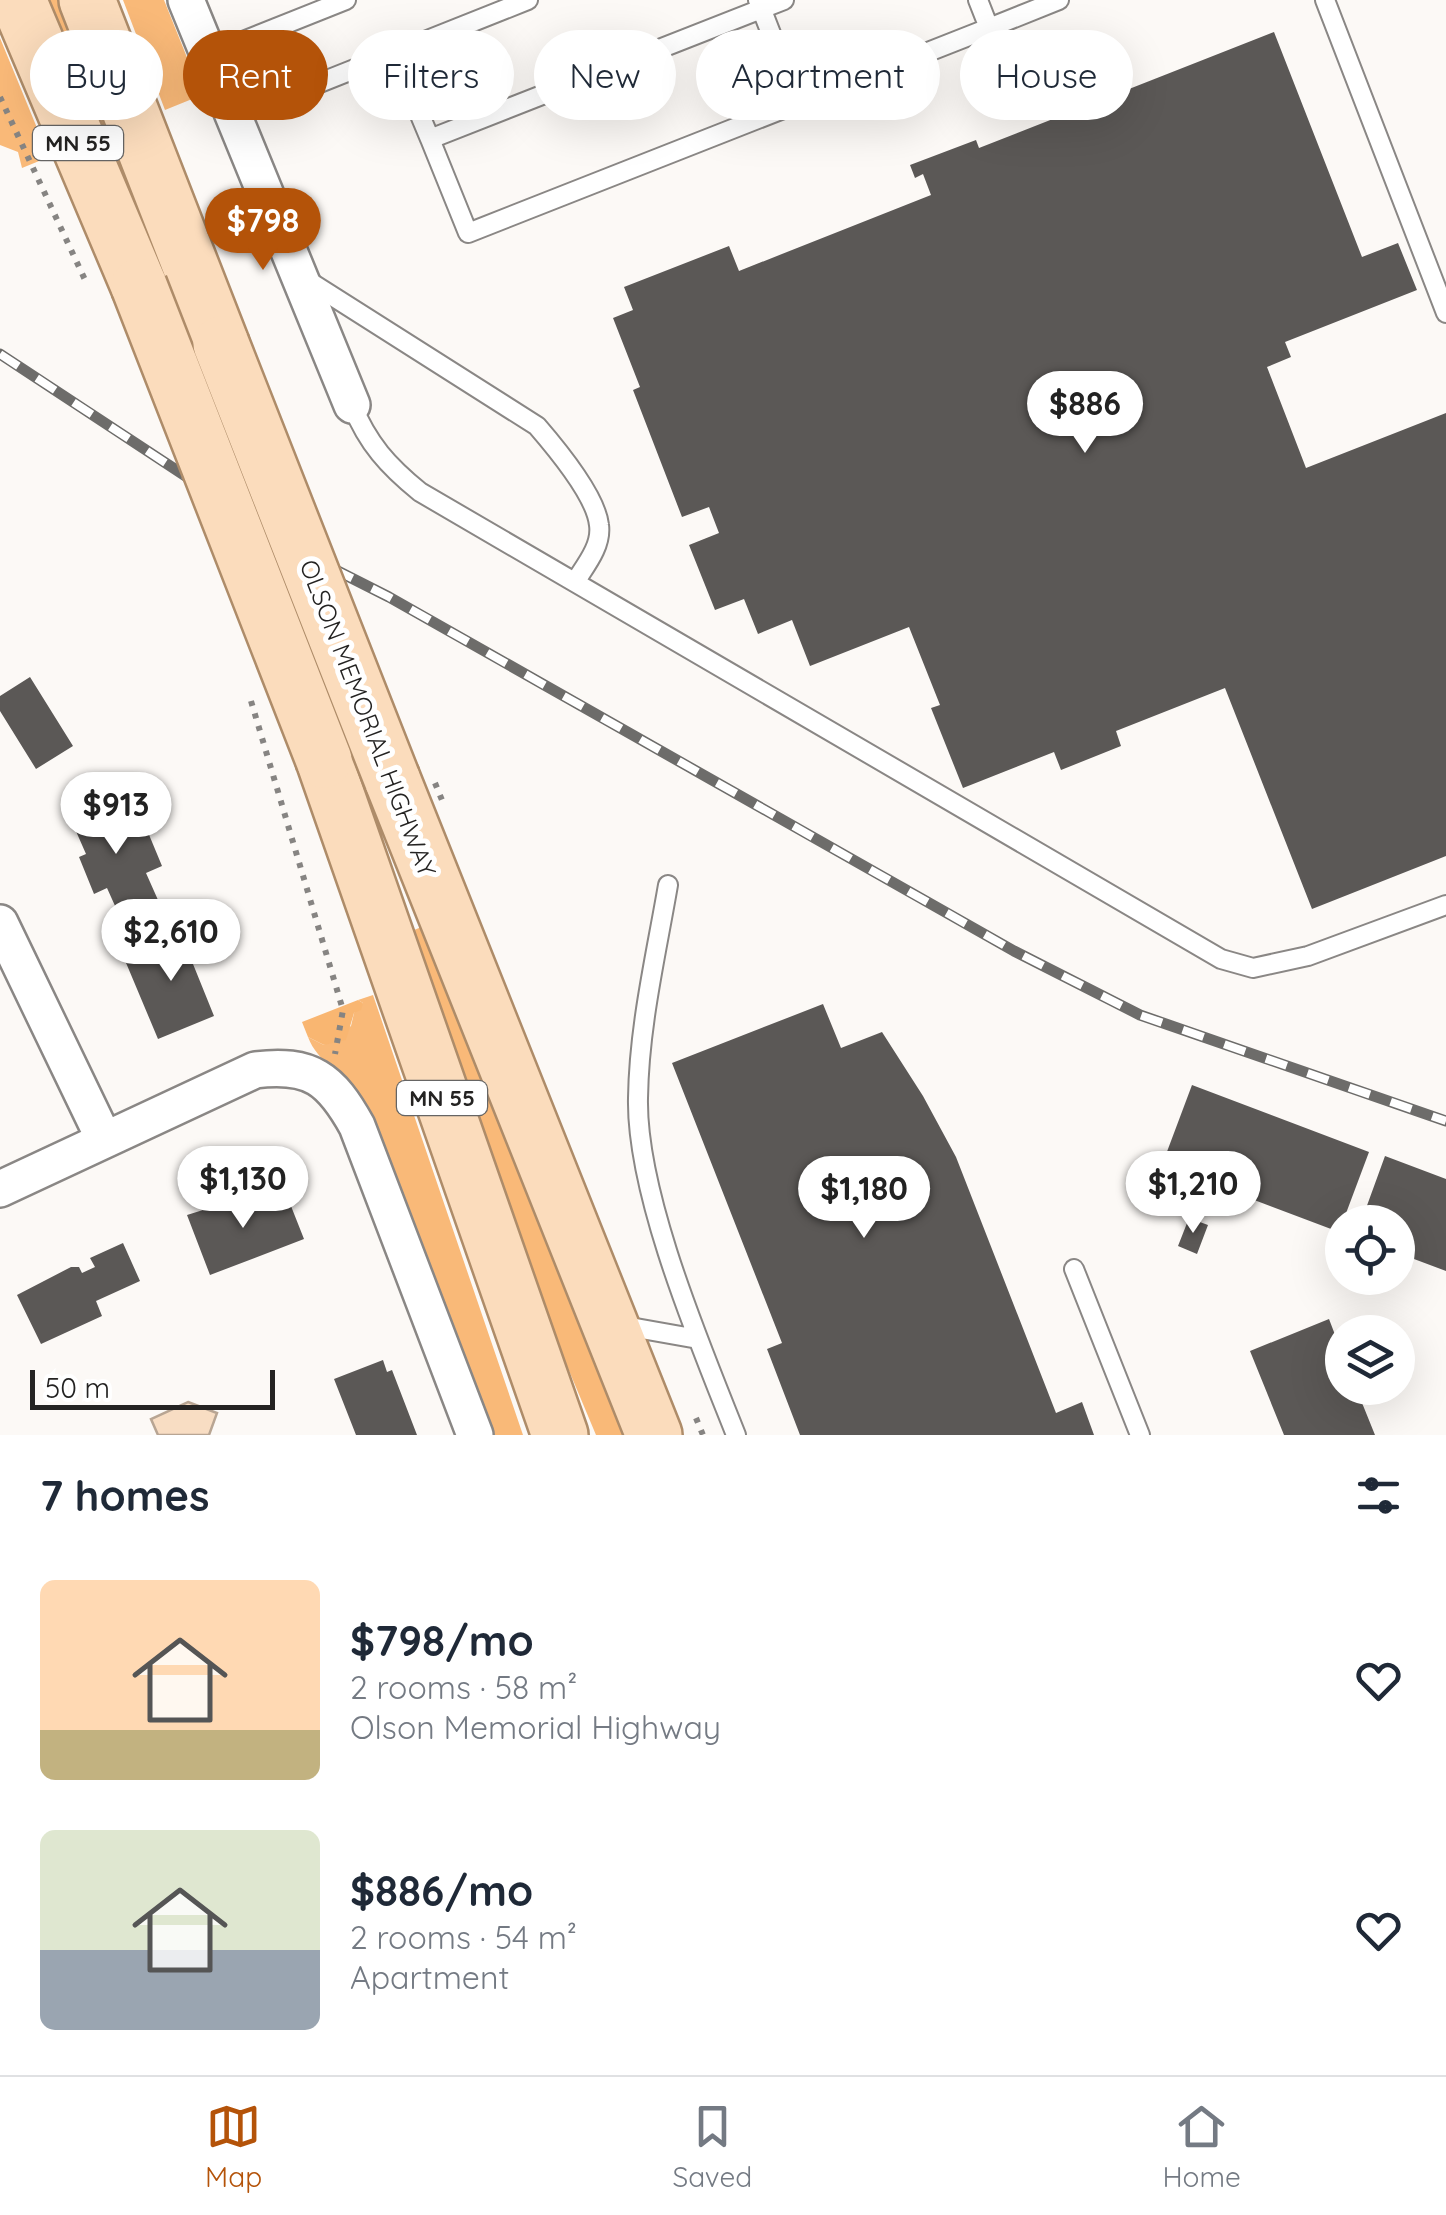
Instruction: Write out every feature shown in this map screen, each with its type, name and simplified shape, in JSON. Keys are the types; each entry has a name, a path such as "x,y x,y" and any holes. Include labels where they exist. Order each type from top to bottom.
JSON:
{"main road":[{"name":"MN 55","path":"18,0 114,288 324,760 556,1420"},
{"name":"OLSON MEMORIAL HIGHWAY","path":"86,0 654,1435"}],"street":[{"path":"186,0 198,30"},
{"path":"235,120 352,405"},
{"path":"0,923 104,1139"},
{"path":"0,1189 254,1070 281,1066 320,1077 339,1093 358,1126 475,1435"}],"lane":[{"path":"269,30 346,0"},
{"path":"452,30 528,0"},
{"path":"430,139 759,4 784,0"},
{"path":"978,0 989,28"},
{"path":"940,47 1059,0"},
{"path":"1325,0 1446,312"},
{"path":"759,4 769,30"},
{"path":"422,120 468,233 753,120"},
{"path":"298,274 537,426 563,456 600,525 595,550 576,582"},
{"path":"352,405 365,436 386,464 420,492 1222,959 1254,968 1290,960 1446,905"},
{"path":"668,885 646,1012 638,1100 646,1176 698,1338 736,1435"},
{"path":"1074,1270 1140,1435"},
{"path":"609,1323 698,1338"}],"path":[{"path":"0,97 114,288"},
{"path":"248,690 343,1010 338,1050 320,1077"}],"shaded area":[{"path":"43,0 63,0 75,30 56,30"},
{"path":"123,0 164,0 183,48 183,103 165,110 163,105 163,30 134,30"},
{"path":"0,38 30,111 30,120 34,120 49,157 22,168 18,152 0,145"},
{"path":"94,120 109,120 131,177 120,181"},
{"path":"424,926 634,1435 596,1435 531,1280 409,932"},
{"path":"373,995 523,1435 491,1435 363,1101 318,1054 308,1037 324,1045 351,1026 354,1013 363,1003 358,1000"},
{"path":"358,1000 363,1003 361,1010 354,1013 346,1040 324,1045 308,1037 302,1022"},
{"path":"188,1402 217,1413 209,1435 158,1435 151,1419"}],"building":[{"path":"1274,32 1362,257 1398,243 1417,290 1285,342 1291,357 1267,367 1306,468 1446,413 1446,856 1312,909 1225,688 1116,731 1121,746 1061,770 1054,752 963,788 931,708 940,705 909,627 810,666 792,620 758,634 744,599 715,610 689,545 719,533 709,507 682,517 633,390 640,387 613,318 633,310 624,287 729,246 739,271 931,195 923,174 915,178 910,165 976,140 979,148 1050,120 1133,120 1133,87"},
{"path":"30,677 73,746 36,769 0,711 0,696"},
{"path":"107,796 123,834 145,825 162,866 146,873 158,900 120,917 107,888 94,894 79,857 86,854 68,813"},
{"path":"193,930 205,960 193,964 214,1016 158,1039 124,958"},
{"path":"823,1004 841,1048 882,1032 923,1096 956,1157 1056,1413 1082,1402 1094,1435 800,1435 767,1349 782,1343 672,1063"},
{"path":"1192,1085 1369,1152 1349,1205 1325,1205 1325,1227 1162,1165"},
{"path":"1385,1156 1446,1179 1446,1271 1415,1259 1415,1205 1367,1205"},
{"path":"264,1191 270,1208 289,1201 304,1239 210,1275 187,1215"},
{"path":"1189,1218 1208,1225 1197,1254 1178,1246"},
{"path":"123,1243 140,1281 96,1301 102,1316 41,1344 17,1295 71,1267 79,1267 82,1273 95,1267 90,1258"},
{"path":"1325,1321 1325,1405 1363,1405 1375,1435 1284,1435 1250,1351"},
{"path":"383,1360 387,1372 392,1370 417,1435 356,1435 334,1379"}],"railway":[{"path":"0,354 304,554 389,597 1014,951 1140,1015 1446,1121"}]}
